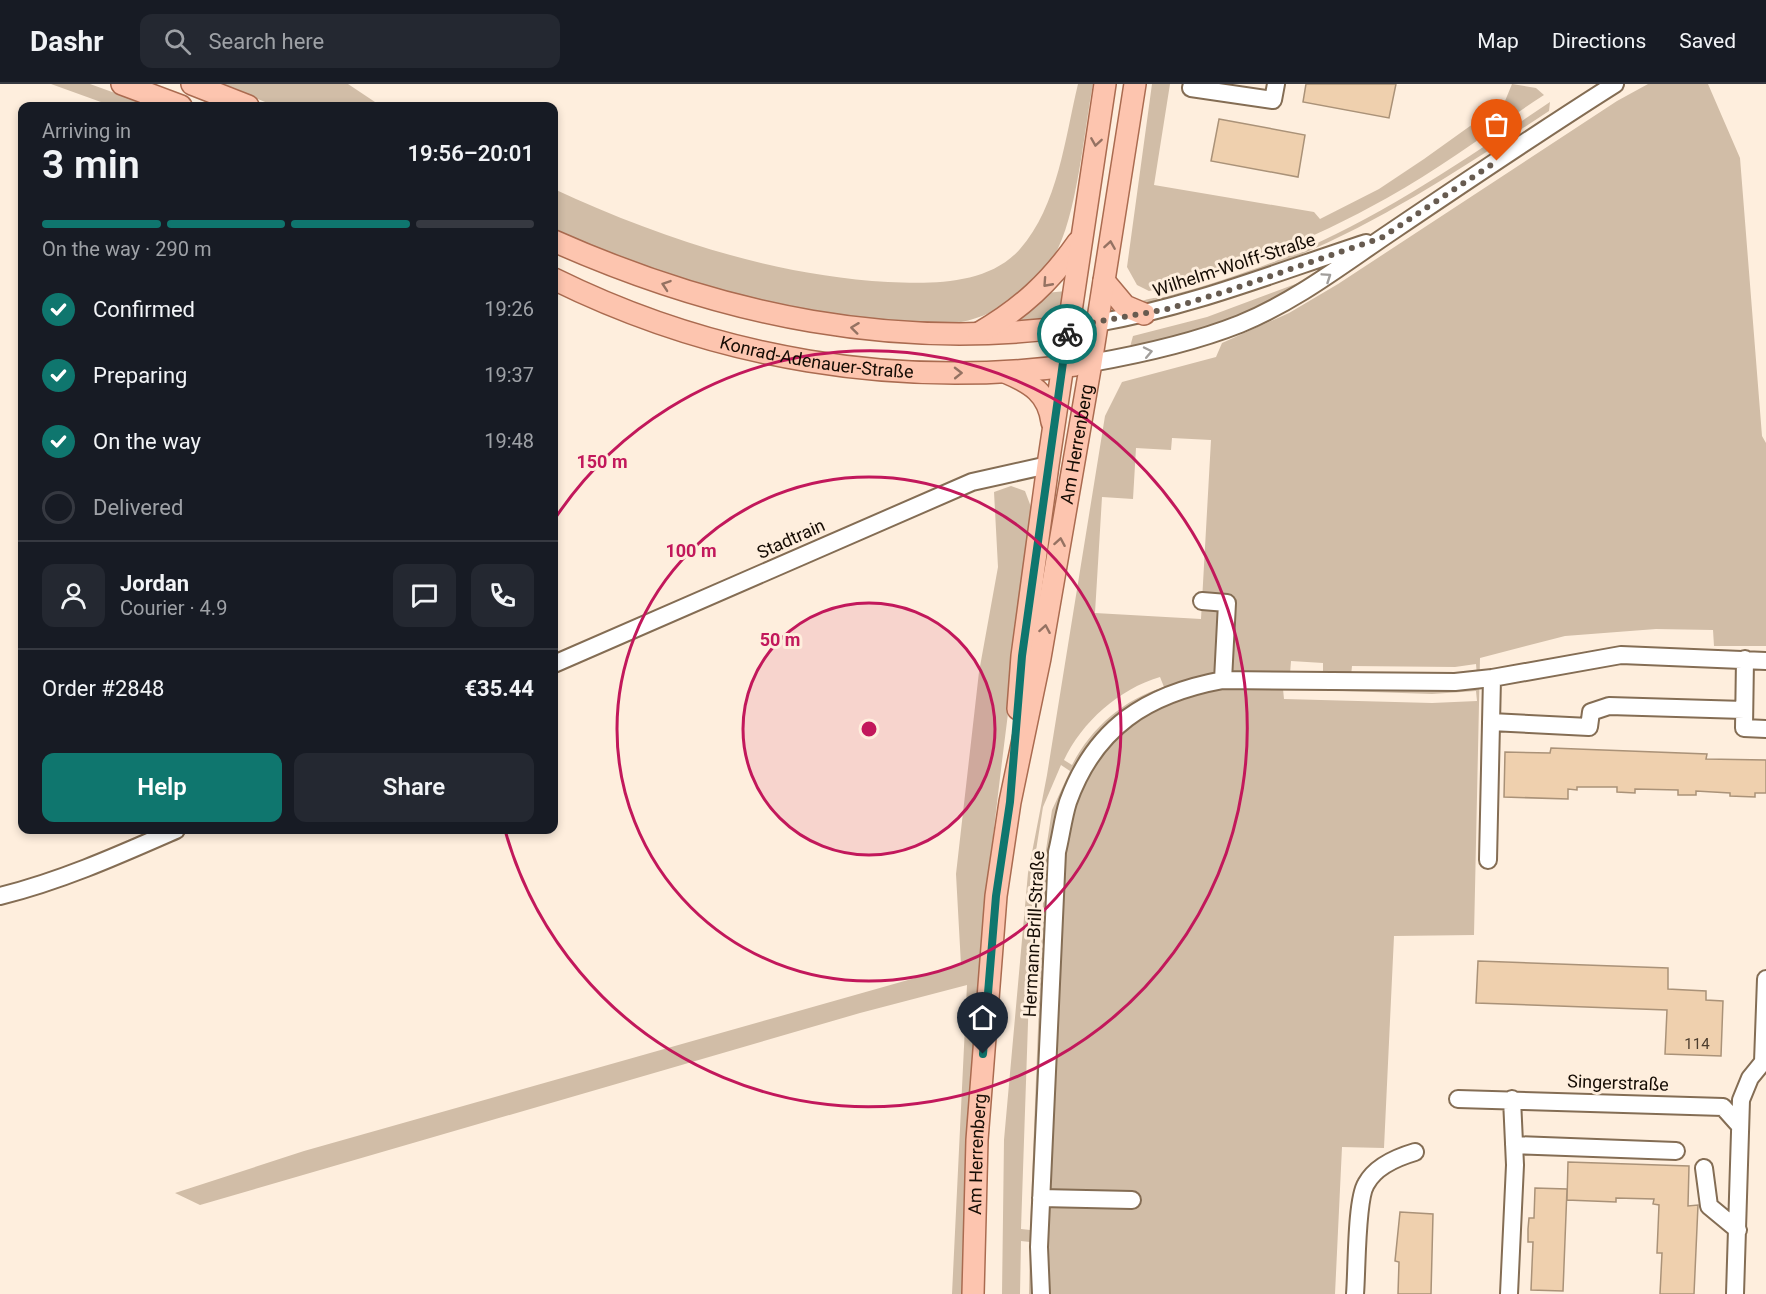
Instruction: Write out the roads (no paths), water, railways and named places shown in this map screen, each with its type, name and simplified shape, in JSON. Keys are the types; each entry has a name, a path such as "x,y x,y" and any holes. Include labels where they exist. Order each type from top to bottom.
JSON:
{"main road":[{"path":"122,84 170,102"},
{"path":"192,84 238,102"},
{"path":"975,335 1034,296 1065,262 1082,236 1105,84"},
{"name":"Am Herrenberg","path":"973,1294 980,1105 996,896 1010,802 1040,658 1091,363 1135,84"},
{"name":"Am Herrenberg","path":"1010,802 1022,656 1082,236"},
{"name":"Konrad-Adenauer-Straße","path":"558,243 685,291 781,317 880,331 975,335 1097,323"},
{"name":"Konrad-Adenauer-Straße","path":"558,281 638,315 716,341 824,365 886,371 1005,372 1091,363"},
{"path":"1104,281 1125,306 1144,314"},
{"path":"1005,372 1025,381 1042,393 1051,412 1053,430"}],"street":[{"path":"1192,84 1191,88 1230,89 1273,100 1276,84"},
{"name":"Wilhelm-Wolff-Straße","path":"1091,363 1156,351 1241,323 1324,280 1381,238 1615,84"},
{"name":"Wilhelm-Wolff-Straße","path":"1097,323 1144,314 1227,291 1381,238"},
{"name":"Stadtrain","path":"558,662 972,482 1048,465"},
{"path":"1202,601 1227,603 1223,680"},
{"name":"Hermann-Brill-Straße","path":"1041,1294 1041,1198 1057,852 1068,803 1096,751 1130,715 1159,697 1193,686 1223,680 1455,682 1492,678 1621,655 1766,661"},
{"path":"1744,659 1744,728 1766,729"},
{"path":"1488,860 1492,678"},
{"path":"1491,722 1588,727 1592,712 1609,706 1744,710"},
{"path":"0,896 29,889 102,862 167,834"},
{"path":"1735,1294 1741,1100 1750,1078 1763,1062 1766,979"},
{"name":"Singerstraße","path":"1458,1099 1723,1107 1740,1126"},
{"path":"1509,1294 1514,1145 1512,1099"},
{"path":"1514,1145 1676,1151"},
{"path":"1355,1294 1362,1200 1366,1184 1394,1158 1415,1152"},
{"path":"1704,1168 1709,1206 1738,1230"},
{"path":"1041,1198 1132,1200"}]}
